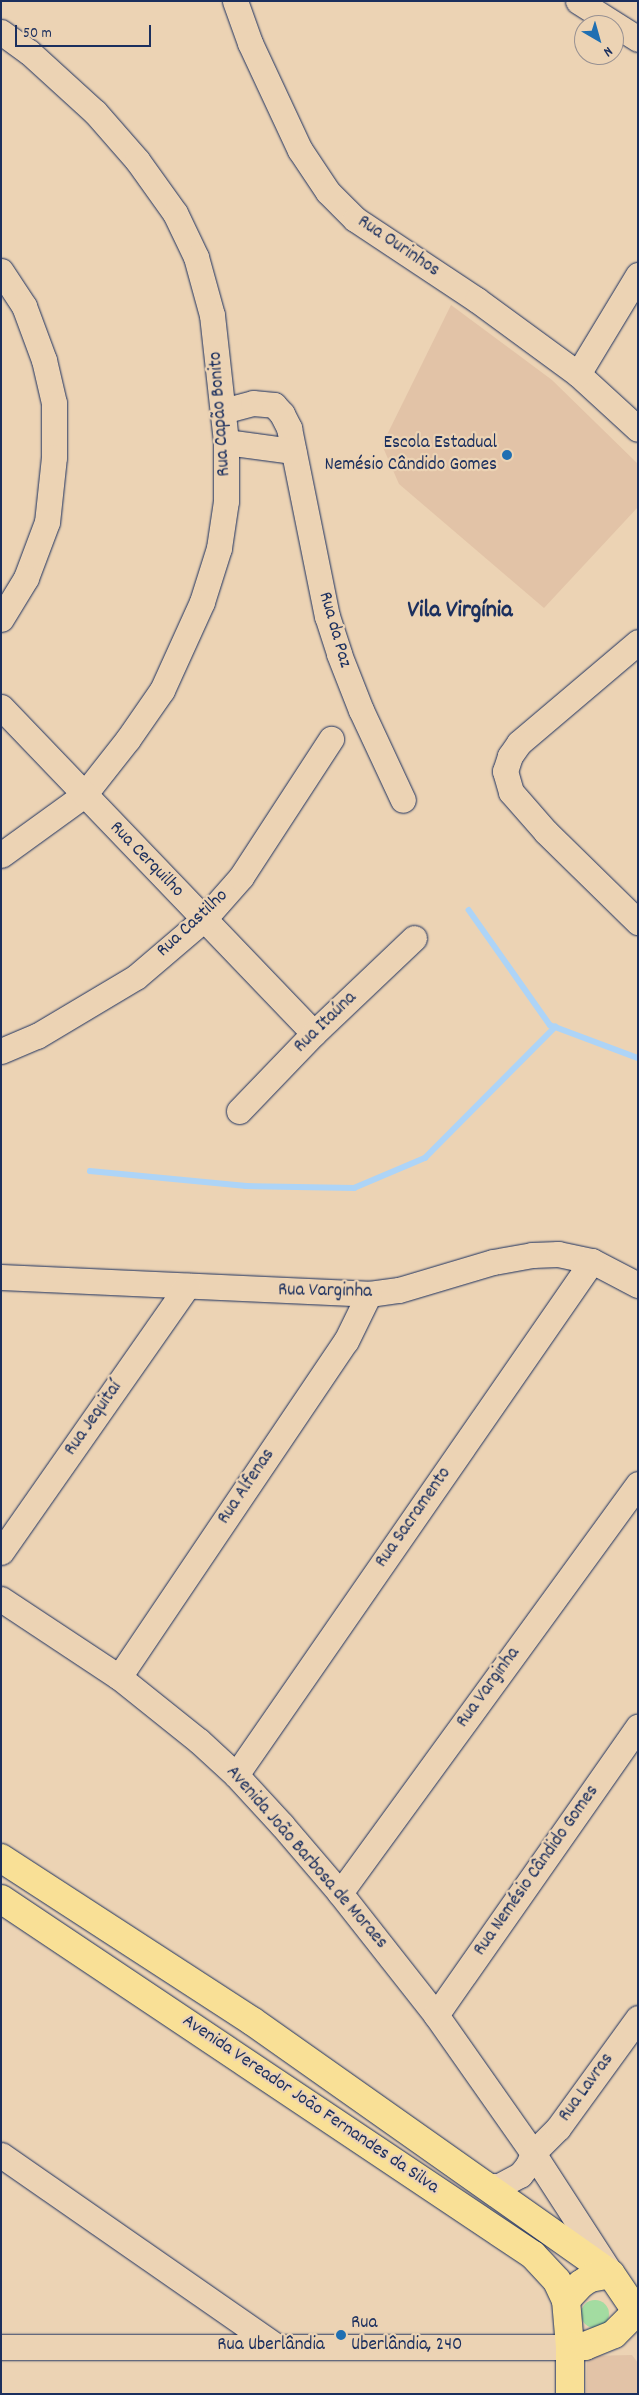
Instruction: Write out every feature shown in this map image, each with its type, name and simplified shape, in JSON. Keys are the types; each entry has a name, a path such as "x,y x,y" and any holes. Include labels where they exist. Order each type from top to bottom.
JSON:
{"main road":[{"name":"Avenida Vereador João Fernandes da Silva","path":"1,1858 252,2021 611,2274"},
{"name":"Avenida Vereador João Fernandes da Silva","path":"1,1899 533,2254 557,2282 566,2300 570,2347 570,2394"},
{"path":"152,2000 176,1972"},
{"path":"566,2300 577,2287 590,2278 611,2274"},
{"name":"Avenida João Barbosa de Moraes","path":"611,2274 637,2312"},
{"path":"570,2347 585,2346 607,2338 626,2324 637,2312"}],"street":[{"name":"Rua Ourinhos","path":"235,1 250,43 300,150 328,192 355,218 477,300 578,374 638,429"},
{"path":"578,1 638,39"},
{"name":"Rua Capão Bonito","path":"1,32 29,52 95,112 137,160 175,213 196,257 212,315 226,442 226,501 219,548 202,602 162,690 128,739 84,795 1,855"},
{"path":"1,271 24,306 44,360 54,402 54,457 47,522 26,578 1,619"},
{"path":"578,374 638,275"},
{"name":"Rua da Paz","path":"223,410 252,403 274,405 282,414 289,428 327,616 339,654 361,710 403,800"},
{"path":"226,442 293,451"},
{"path":"634,653 519,743 510,756 504,772 511,792 546,832 638,922"},
{"name":"Rua Cerquilho","path":"1,707 314,1033"},
{"name":"Rua Castilho","path":"1,1051 37,1036 136,977 204,919 242,877 331,739"},
{"name":"Rua Itaúna","path":"239,1110 314,1033 414,938"},
{"name":"Rua Varginha","path":"1,1277 369,1294 399,1290 493,1262 532,1255 558,1254 592,1260 638,1285"},
{"name":"Rua Sacramento","path":"236,1775 592,1260"},
{"name":"Rua Jequitaí","path":"1,1552 187,1286"},
{"name":"Rua Alfenas","path":"119,1677 346,1341 369,1294"},
{"name":"Rua Varginha","path":"340,1893 637,1486"},
{"name":"Avenida João Barbosa de Moraes","path":"1,1599 119,1677 200,1741 236,1775 340,1893 436,2015 532,2153 611,2274"},
{"name":"Rua Nemésio Cândido Gomes","path":"436,2015 637,1729"},
{"name":"Rua Lavras","path":"532,2153 558,2128 638,2018"},
{"path":"486,2186 498,2186 510,2182 520,2175 528,2165 532,2153"},
{"path":"1,2155 276,2346"},
{"name":"Rua Uberlândia","path":"1,2347 570,2347"}],"shaded area":[{"name":"Escola Estadual Nemésio Cândido Gomes","path":"451,305 552,380 638,464 638,507 544,608 399,484 382,445"},
{"path":"632,2355 638,2363 638,2394 586,2394 587,2356"}],"green space":[{"path":"595,2300 605,2304 609,2314 605,2324 595,2328 585,2324 581,2314 585,2304"}],"waterway":[{"path":"469,910 550,1025 638,1058"},
{"path":"90,1171 246,1186 354,1188 425,1158 555,1027"}],"place":[{"name":"Escola Estadual Nemésio Cândido Gomes","path":"507,455"},
{"name":"Rua Uberlândia, 240","path":"341,2335"}],"district":[{"name":"Vila Virgínia","path":"460,612"}]}
